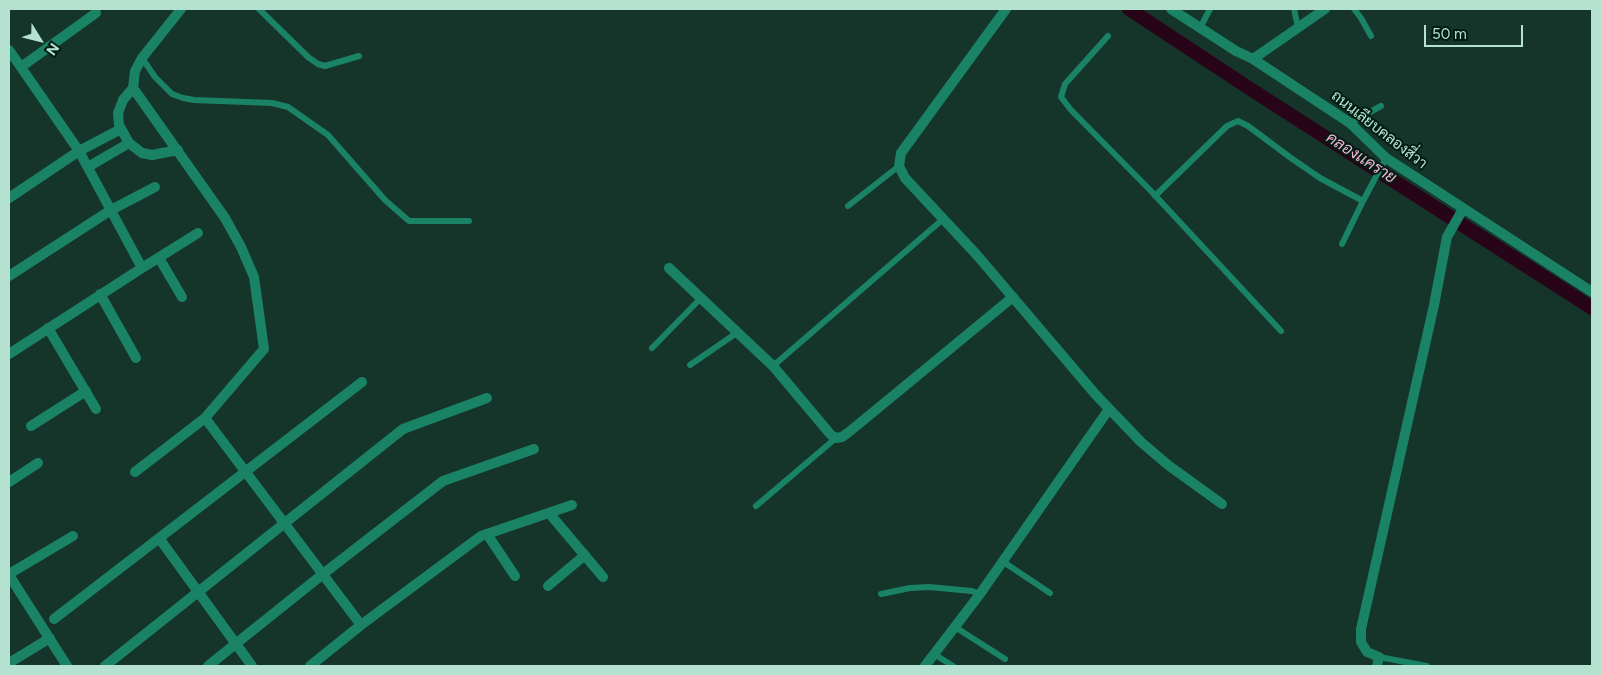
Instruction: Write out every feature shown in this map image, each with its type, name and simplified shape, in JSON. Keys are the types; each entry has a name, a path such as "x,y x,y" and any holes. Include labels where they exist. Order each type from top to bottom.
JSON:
{"street":[{"path":"178,150 152,155 142,153 129,143 119,125 118,113 123,100 133,88 135,71 142,58 181,9"},
{"path":"1006,9 901,153 899,166 906,178 942,220 976,254 1109,409 1140,442 1222,504"},
{"name":"ถนนเลียบคลองสี่วา","path":"1171,9 1236,51 1253,59 1350,123 1386,158 1460,213 1592,292"},
{"path":"1253,59 1325,9"},
{"path":"21,68 96,13"},
{"path":"9,50 79,151 142,268"},
{"path":"133,88 225,218 254,277 264,348 205,418 135,472"},
{"path":"9,198 79,151 121,129"},
{"path":"88,167 129,143"},
{"path":"9,276 111,210 155,187"},
{"path":"1378,662 1367,652 1361,642 1361,629 1448,237 1460,213"},
{"path":"9,354 198,233"},
{"path":"159,258 182,297"},
{"path":"669,268 773,366 831,435 836,438 842,437 849,432 1014,297"},
{"path":"100,294 136,358"},
{"path":"48,328 96,409"},
{"path":"54,619 362,382"},
{"path":"30,426 86,391"},
{"path":"105,666 403,429 487,398"},
{"path":"925,666 980,594 1109,409"},
{"path":"205,418 361,625"},
{"path":"208,666 322,574 443,481 534,450"},
{"path":"9,482 38,463"},
{"path":"310,666 361,625 481,536 572,505"},
{"path":"549,513 603,577"},
{"path":"487,534 515,576"},
{"path":"67,666 9,574 73,536"},
{"path":"159,538 252,666"},
{"path":"548,586 585,555"},
{"path":"9,663 50,638"}],"lane":[{"path":"259,9 308,57 318,64 325,66 359,56"},
{"path":"1200,28 1210,9"},
{"path":"1294,9 1298,28"},
{"path":"1354,9 1371,36"},
{"path":"1108,36 1065,84 1061,97 1071,110 1155,196 1281,331"},
{"path":"142,58 155,77 172,94 183,98 194,100 272,102 288,107 328,135 385,200 409,221 469,221"},
{"path":"1350,123 1381,106"},
{"path":"1155,196 1227,126 1238,121 1248,126 1320,178 1363,201"},
{"path":"1342,244 1386,158"},
{"path":"848,206 899,166"},
{"path":"773,366 942,220"},
{"path":"652,348 700,298"},
{"path":"690,365 738,332"},
{"path":"756,506 836,438"},
{"path":"1002,561 1050,593"},
{"path":"881,594 910,588 929,587 972,591 980,594"},
{"path":"955,627 1004,659"},
{"path":"934,654 953,666"},
{"path":"1378,662 1427,666"}],"waterway":[{"name":"คลองเเคราย","path":"1129,9 1592,308"}]}
